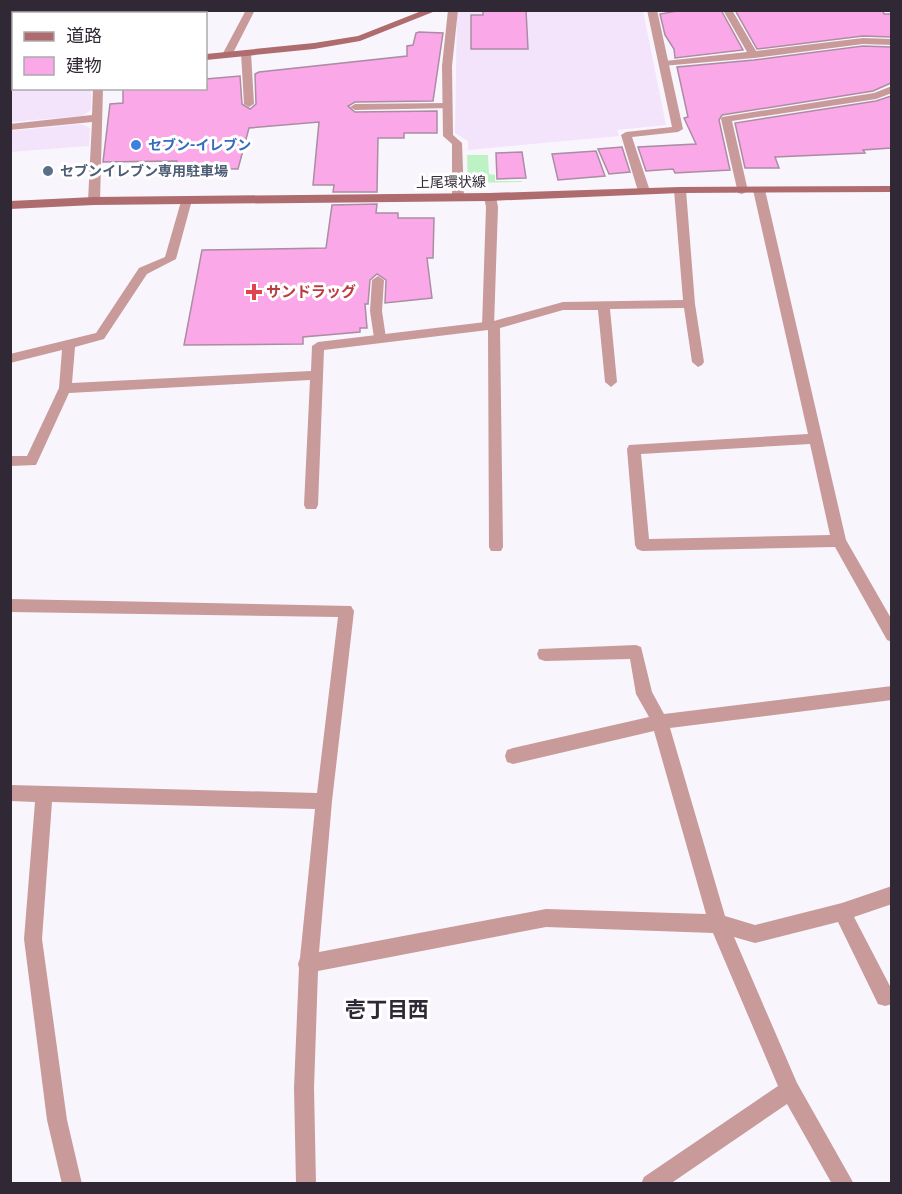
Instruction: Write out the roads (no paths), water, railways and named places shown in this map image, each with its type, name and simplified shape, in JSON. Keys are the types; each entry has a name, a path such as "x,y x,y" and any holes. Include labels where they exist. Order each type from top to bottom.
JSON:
{"main road":[{"path":"207,57 314,46 360,38 434,10"},
{"name":"上尾環状線","path":"10,206 94,201 490,197 680,190 891,189"}],"street":[{"path":"227,55 252,10"},
{"path":"453,10 447,66 448,136 457,143 458,197"},
{"path":"644,191 626,135 678,129 652,10"},
{"path":"727,10 754,55"},
{"path":"665,63 754,55 863,41 891,42"},
{"path":"246,53 249,104"},
{"path":"742,191 726,119 876,96 891,89"},
{"path":"94,201 98,90"},
{"path":"355,107 448,106"},
{"path":"10,127 97,118"},
{"path":"680,190 689,304 698,362"},
{"path":"759,190 838,541 891,635"},
{"path":"490,197 492,207 491,325 496,546"},
{"path":"10,359 100,336 143,272 170,259 186,200"},
{"path":"378,280 376,311 380,339"},
{"path":"310,505 318,346 491,325 563,306 689,304"},
{"path":"604,306 611,382"},
{"path":"10,461 32,461 65,388 69,345"},
{"path":"65,388 317,375"},
{"path":"816,439 634,449 642,545 838,541"},
{"path":"10,605 346,611 307,964 302,1121 306,1184"},
{"path":"545,654 636,652 644,694 660,722 719,924 790,1090 844,1184"},
{"path":"513,756 660,722 891,693"},
{"path":"10,793 324,801"},
{"path":"44,794 33,939 57,1120 72,1184"},
{"path":"307,964 546,918 719,924 755,934 842,912 891,895"},
{"path":"842,912 885,997"},
{"path":"651,1184 790,1090"}],"place":[{"name":"セブン-イレブン","path":"136,145"},
{"name":"セブンイレブン専用駐車場","path":"48,171"},
{"name":"サンドラッグ","path":"254,292"}],"district":[{"name":"壱丁目西","path":"387,1010"}]}
